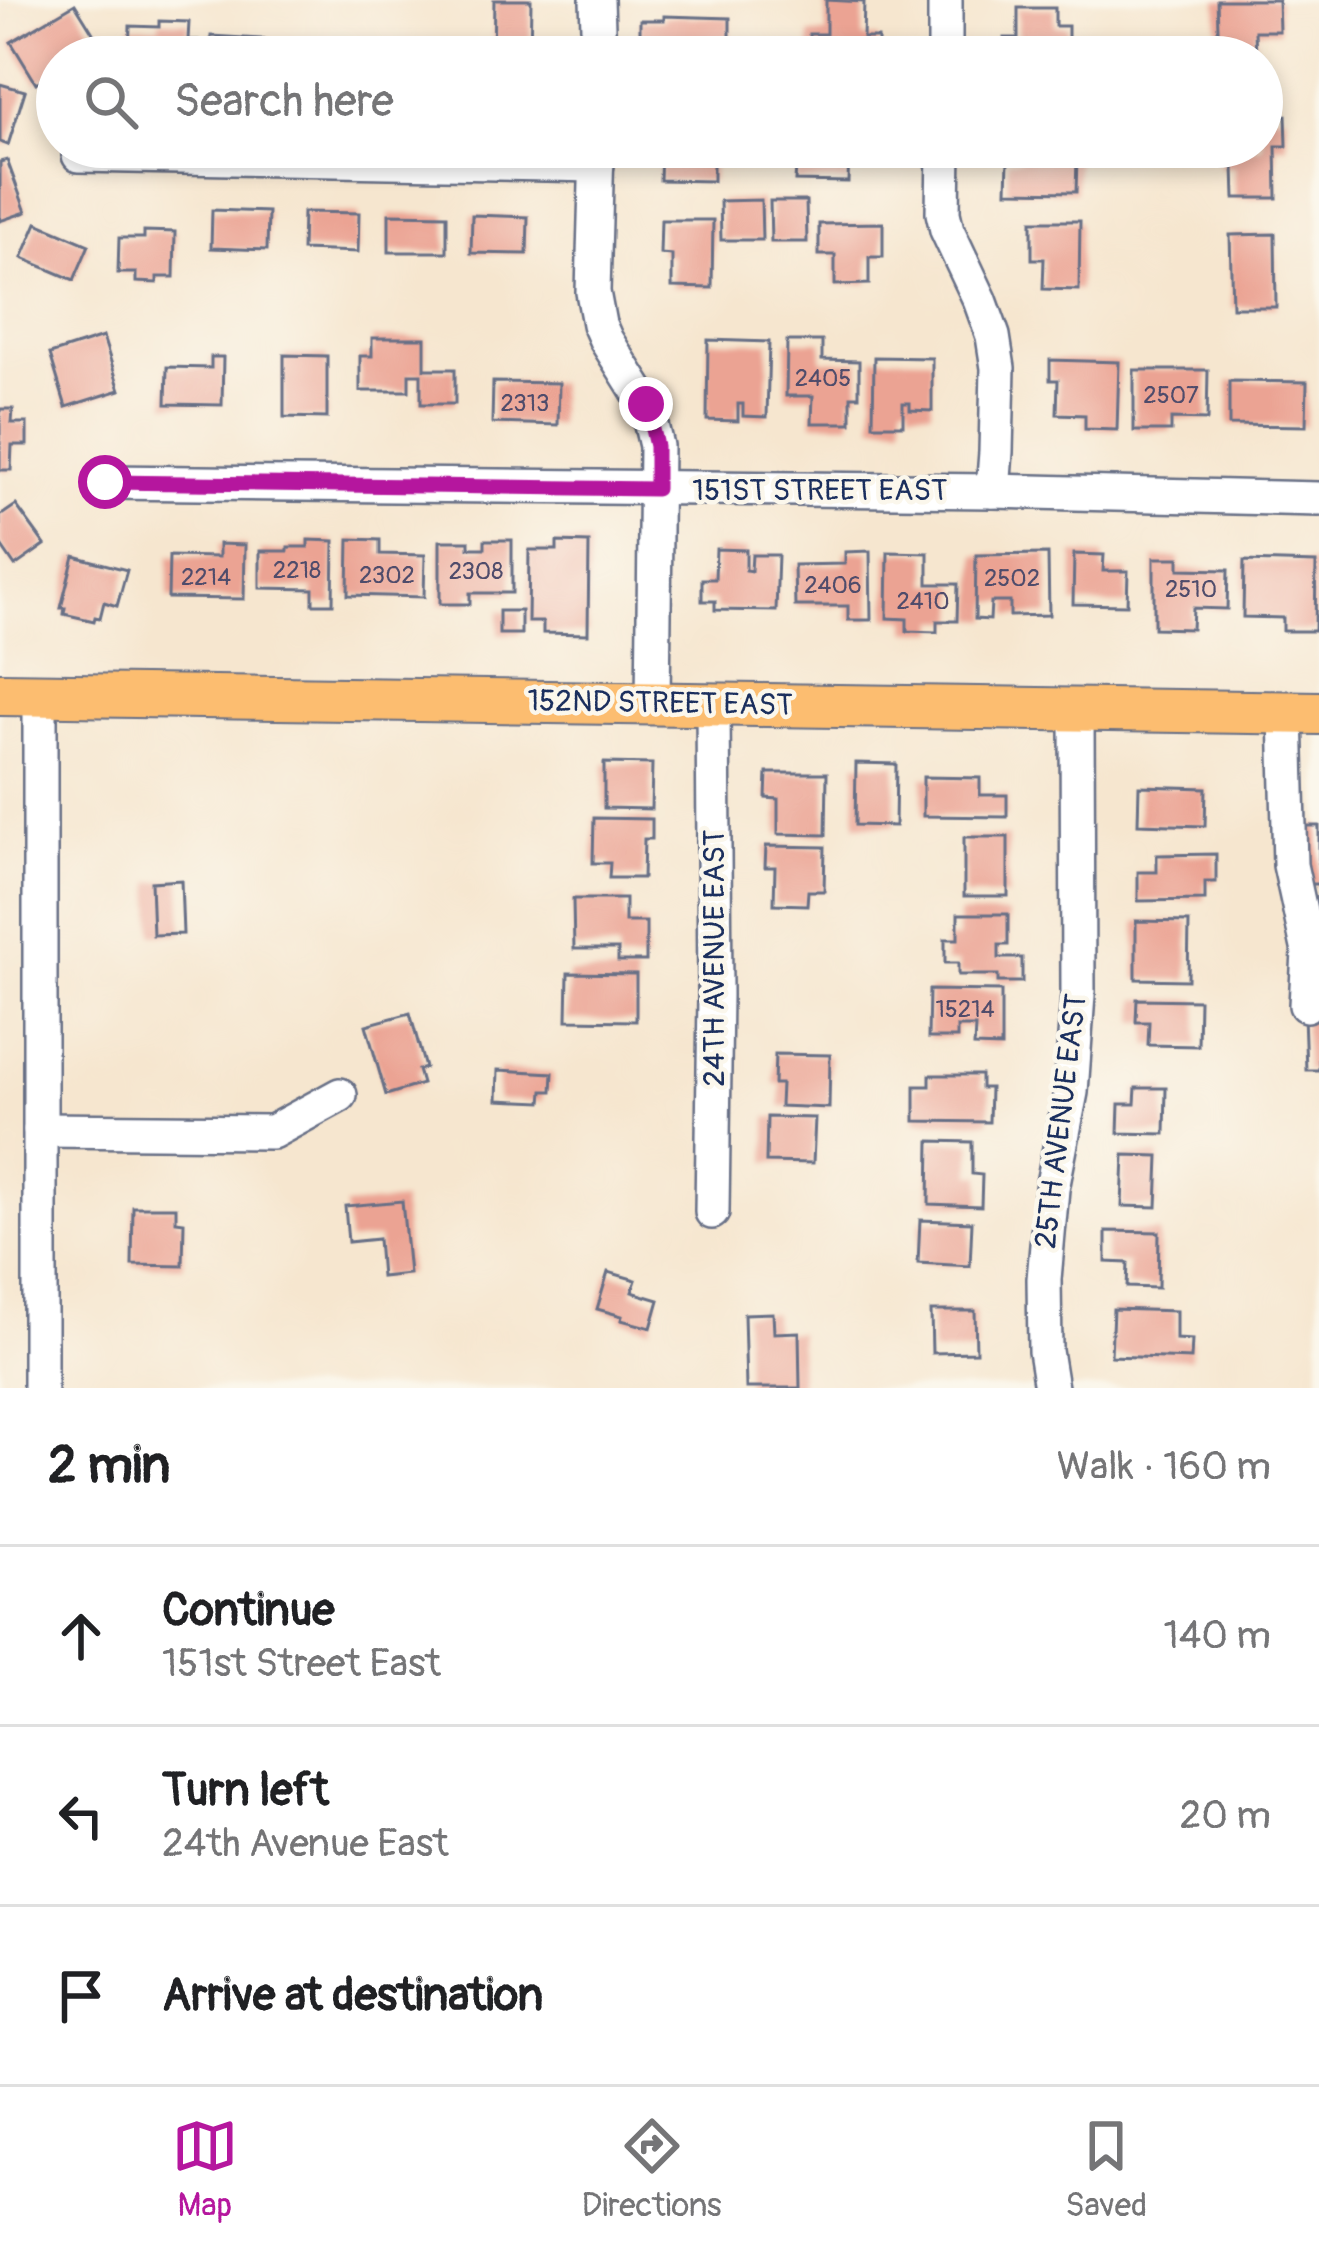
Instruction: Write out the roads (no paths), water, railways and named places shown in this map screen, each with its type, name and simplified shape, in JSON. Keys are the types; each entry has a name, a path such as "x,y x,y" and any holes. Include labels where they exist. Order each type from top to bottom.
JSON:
{"main road":[{"name":"152ND STREET EAST","path":"20,694 1303,713"}],"street":[{"path":"597,0 600,36"},
{"path":"945,0 945,36"},
{"path":"597,168 593,292 599,324 646,404 656,446 653,701"},
{"path":"944,168 947,230 980,300 998,368 993,491"},
{"name":"151ST STREET EAST","path":"105,482 1319,499"},
{"path":"20,694 40,1130 40,1388"},
{"name":"24TH AVENUE EAST","path":"712,1212 713,704"},
{"name":"25TH AVENUE EAST","path":"1051,1388 1045,1351 1044,1279 1076,1028 1077,710"},
{"path":"1303,713 1290,865 1309,952 1306,1005"},
{"path":"40,1130 272,1132 340,1095"}]}
